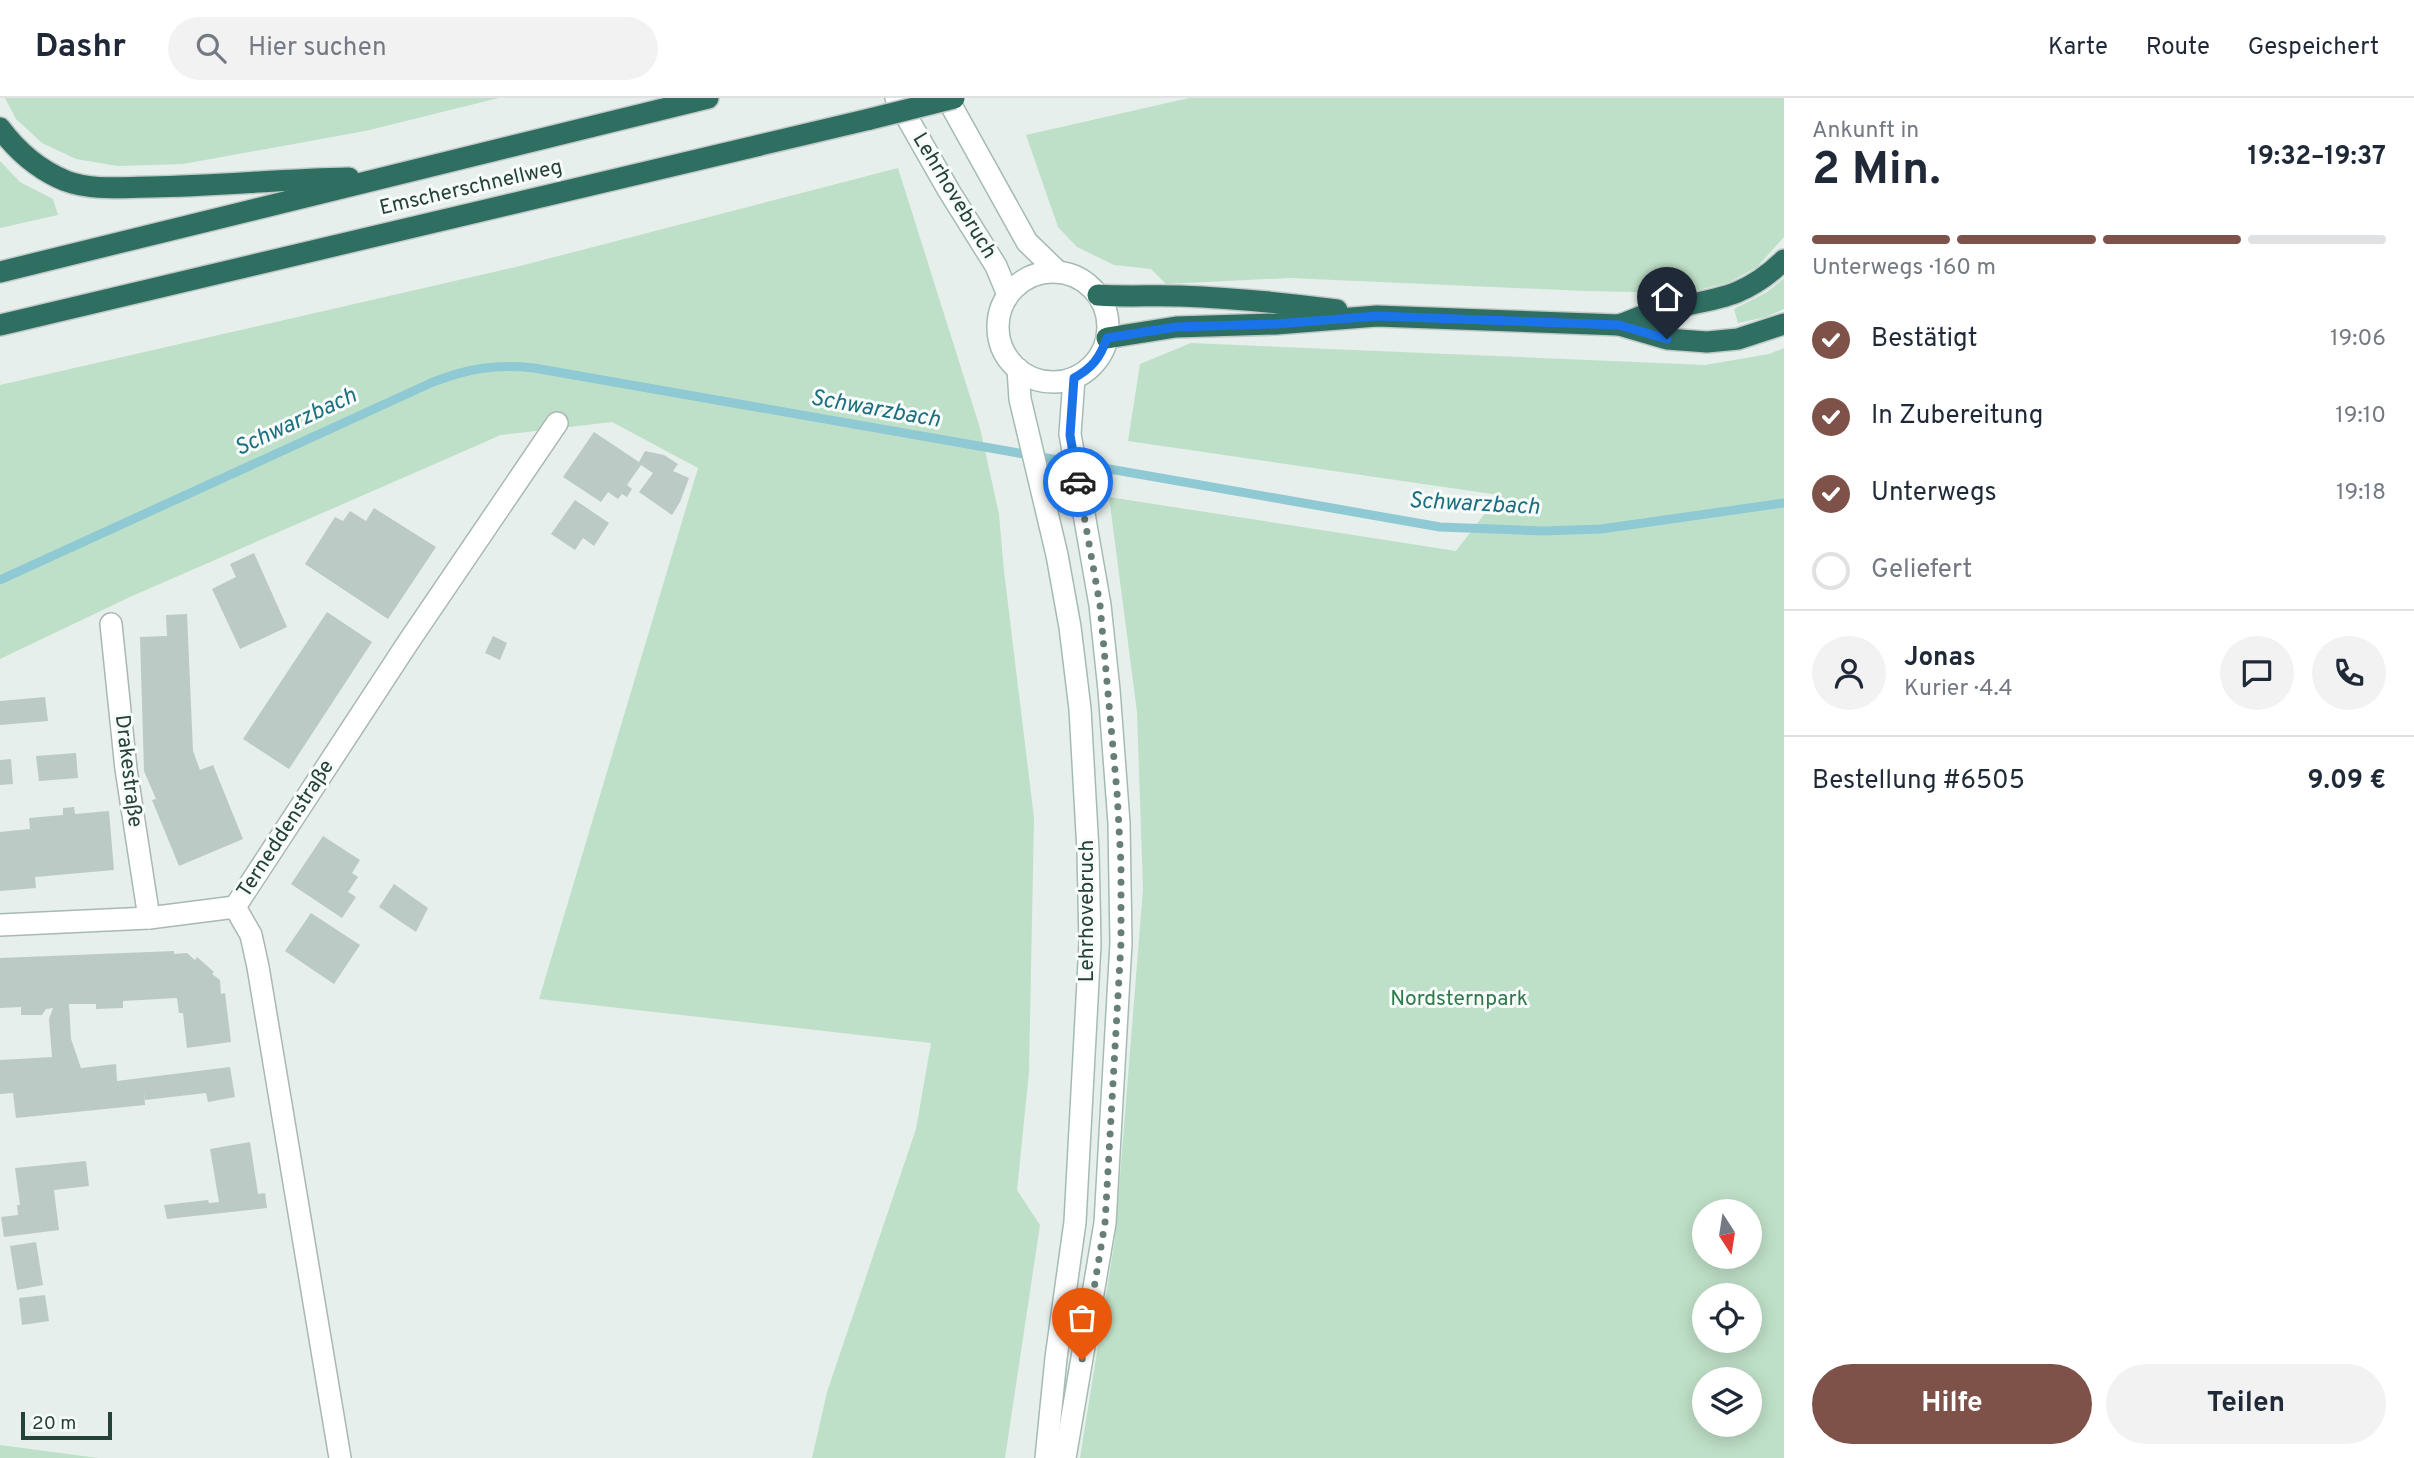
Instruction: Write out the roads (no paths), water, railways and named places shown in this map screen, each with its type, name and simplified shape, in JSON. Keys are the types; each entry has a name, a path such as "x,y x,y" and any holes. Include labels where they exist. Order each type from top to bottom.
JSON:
{"highway":[{"name":"Emscherschnellweg","path":"0,272 708,98"},
{"name":"Emscherschnellweg","path":"0,325 954,98"},
{"path":"0,128 15,147 35,164 66,181 97,188 386,177"},
{"path":"1619,325 1656,312 1737,293 1760,281 1784,260"},
{"path":"1098,295 1277,302 1377,316 1619,325 1667,339 1707,342 1738,339 1784,324"},
{"path":"1107,338 1176,327 1276,324 1377,316"}],"street":[{"name":"Lehrhovebruch","path":"896,98 996,266 1008,295"},
{"name":"Lehrhovebruch","path":"947,98 1027,242 1057,271"},
{"path":"1057,271 1080,278 1098,295 1108,316 1107,338 1101,356 1089,369 1064,381 1044,381 1018,369 1005,353 998,334 999,314 1017,284 1029,276 1057,271"},
{"name":"Lehrhovebruch","path":"1018,369 1020,399 1057,555 1070,627 1080,709 1088,852 1090,944 1075,1222 1056,1358 1046,1458"},
{"name":"Lehrhovebruch","path":"1065,1458 1105,1223 1121,943 1119,823 1109,690 1100,605 1070,435 1074,378"},
{"name":"Terneddenstraße","path":"340,1458 258,967 251,935 234,907 557,423"},
{"name":"Drakestraße","path":"111,624 126,769 149,918"},
{"path":"0,925 149,918 234,907"}],"waterway":[{"name":"Schwarzbach","path":"0,580 433,382 471,370 495,367 534,368 1440,527 1543,531 1601,529 1784,503"}],"park label":[{"name":"Nordsternpark","path":"1459,999"}]}
